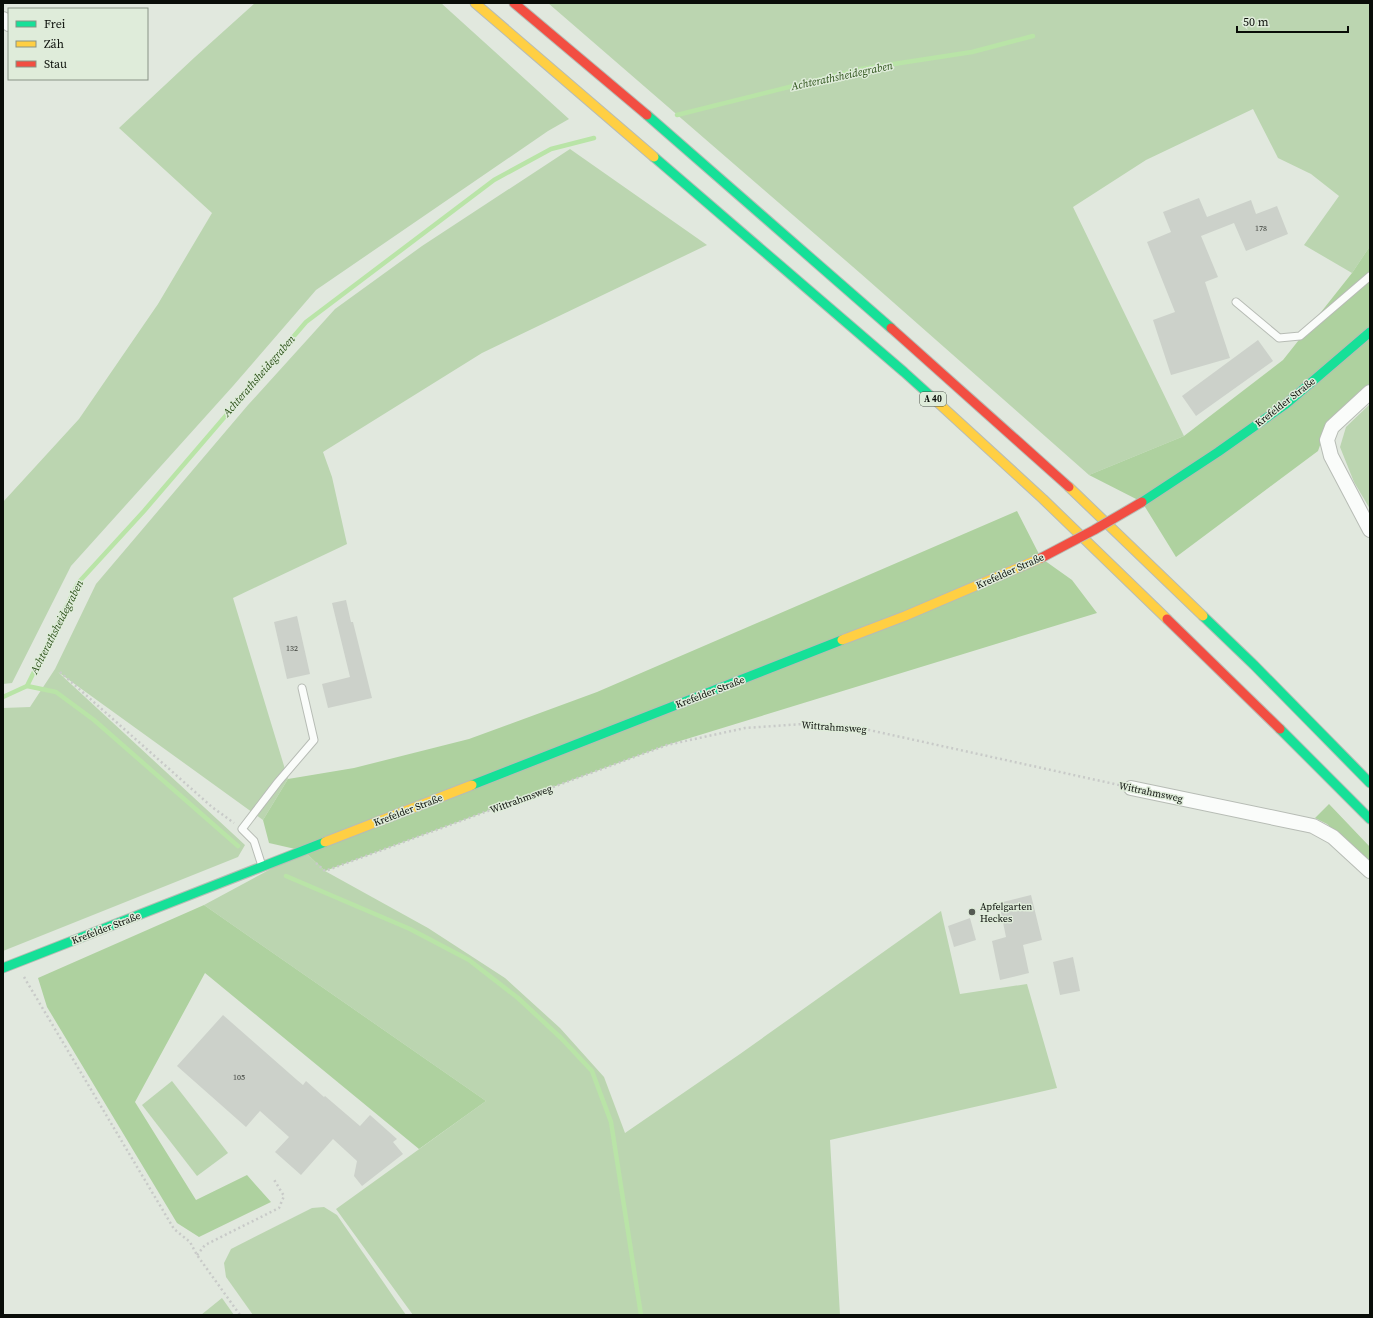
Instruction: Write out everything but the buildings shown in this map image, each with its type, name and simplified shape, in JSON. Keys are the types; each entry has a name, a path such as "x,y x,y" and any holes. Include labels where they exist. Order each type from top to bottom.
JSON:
{"main road":[{"name":"A 40","path":"475,3 778,262 927,393 1043,499 1227,677 1370,819"},
{"name":"A 40","path":"514,3 636,106 917,350 1081,499 1254,665 1370,783"},
{"name":"Krefelder Straße","path":"3,968 905,616 1041,558 1094,530 1142,502 1218,452 1286,404 1370,332"}],"street":[{"path":"1370,392 1332,427 1327,440 1331,456 1370,530"},
{"name":"Wittrahmsweg","path":"1131,788 1313,826 1333,836 1370,871"}],"lane":[{"path":"1236,302 1279,338 1300,336 1370,276"},
{"path":"262,867 254,841 242,829 289,767 314,740 302,688"}],"path":[{"path":"60,672 212,807 242,829"},
{"name":"Wittrahmsweg","path":"304,851 325,872 667,745 745,728 803,724 860,728 1131,788"},
{"path":"16,962 174,1229 190,1242 197,1255 240,1315"},
{"path":"197,1255 205,1245 279,1208 284,1196 273,1178"}],"green space":[{"path":"255,3 441,3 569,119 548,131 316,290 233,386 71,566 12,683 3,684 3,502 79,419 158,304 212,213 119,128"},
{"path":"548,3 1370,3 1370,246 1352,273 1304,245 1339,196 1311,174 1278,158 1253,109 1146,160 1073,207 1184,436 1089,475 860,273"},
{"path":"570,149 707,245 482,353 323,452 332,477 347,544 233,598 288,779 263,820 58,672 245,845 238,857 3,951 3,708 30,707 55,669 96,584 248,405 335,309 422,246"},
{"path":"1370,246 1370,384 1329,420 1318,451 1176,557 1142,502 1089,475 1184,436 1283,360 1352,273"},
{"path":"1370,404 1370,509 1354,482 1340,447 1346,427"},
{"path":"1017,511 1041,558 1072,580 1097,613 667,745 325,871 304,851 269,843 263,820 288,779 354,768 469,739 597,692"},
{"path":"1329,804 1370,847 1370,863 1327,824 1315,818"},
{"path":"304,851 325,871 428,928 505,978 560,1028 604,1077 625,1133 740,1054 941,911 960,994 1027,984 1057,1088 830,1140 840,1315 413,1315 336,1209 486,1101 204,905"},
{"path":"204,905 486,1101 419,1149 205,973 135,1102 196,1200 247,1175 271,1202 199,1237 177,1223 47,1007 38,978"},
{"path":"172,1081 228,1153 197,1176 142,1105"},
{"path":"324,1207 337,1215 406,1315 253,1315 226,1277 224,1263 231,1249 312,1208"},
{"path":"222,1298 234,1315 201,1315"}],"waterway":[{"name":"Achterathsheidegraben","path":"677,115 861,69 972,52 1033,36"},
{"name":"Achterathsheidegraben","path":"3,697 27,686 78,583 144,511 306,322 494,180 551,149 594,138"},
{"path":"27,686 56,692 94,720 238,846"},
{"path":"286,876 410,929 469,960 518,998 561,1038 592,1071 611,1122 641,1315"}],"traffic: fast":[{"path":"647,115 891,328"},
{"path":"654,157 935,400"},
{"path":"1142,502 1218,452 1286,404 1370,332"},
{"path":"1203,616 1254,665 1370,783"},
{"path":"472,785 842,640"},
{"path":"1280,729 1370,819"},
{"path":"3,968 325,842"}],"traffic: slow":[{"path":"475,3 654,157"},
{"path":"935,400 1043,499 1167,619"},
{"path":"1069,487 1203,616"},
{"path":"842,640 905,616 1041,558"},
{"path":"325,842 472,785"}],"traffic: jam":[{"path":"514,3 647,115"},
{"path":"891,328 1069,487"},
{"path":"1041,558 1094,530 1142,502"},
{"path":"1167,619 1280,729"}],"place":[{"name":"Apfelgarten Heckes","path":"972,912"}]}
